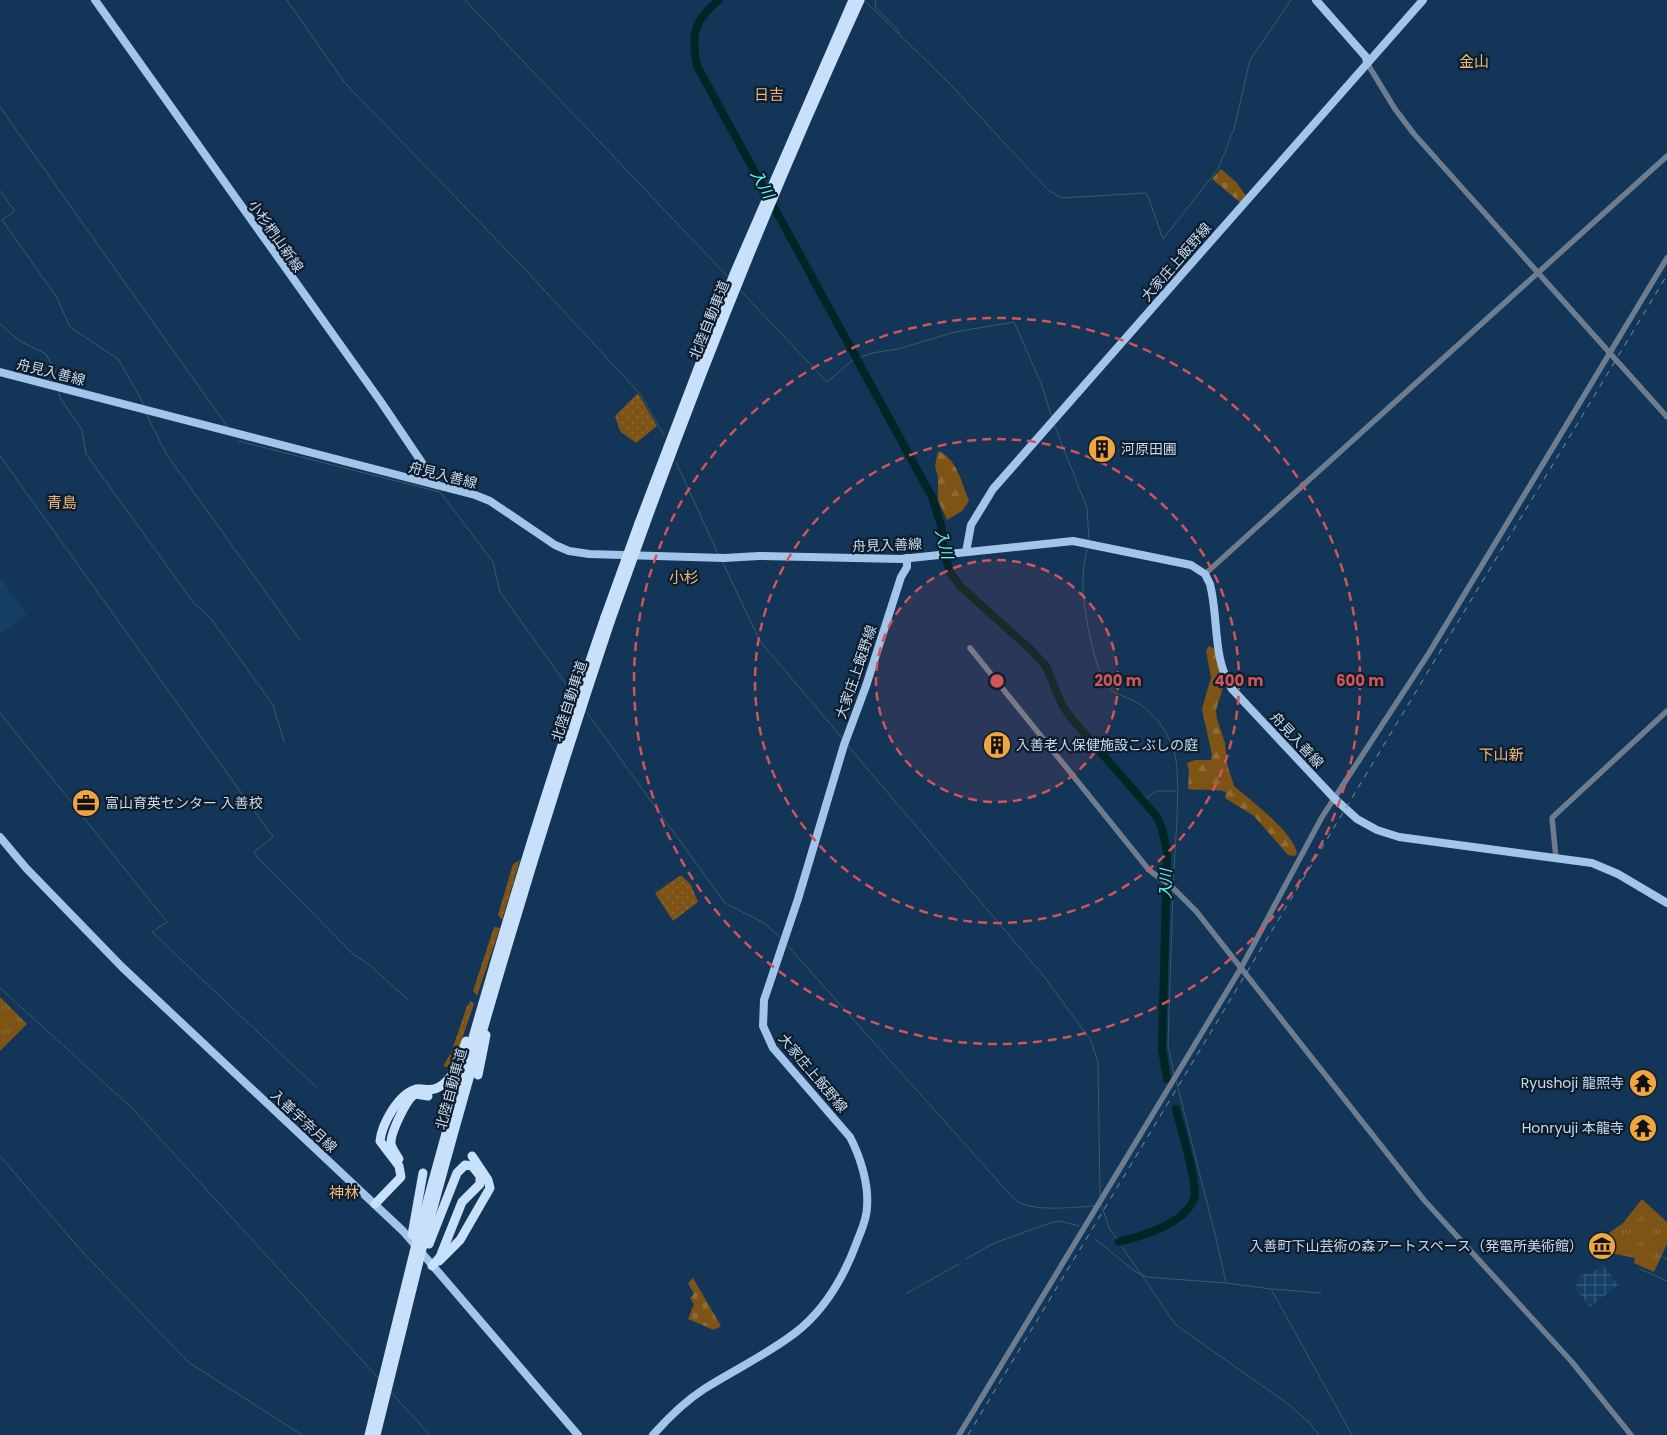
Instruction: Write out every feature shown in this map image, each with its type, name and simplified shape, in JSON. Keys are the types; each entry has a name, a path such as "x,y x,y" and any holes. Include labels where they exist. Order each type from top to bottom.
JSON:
{"highway":[{"name":"北陸自動車道","path":"420,1242 528,863 608,619 642,524 765,208 857,1"},
{"name":"北陸自動車道","path":"369,1435 496,954 528,863"},
{"path":"478,1075 506,944"},
{"path":"375,1204 401,1177 399,1166 380,1140 388,1114 412,1091 439,1088 452,1075 496,954"},
{"path":"375,1204 400,1183 404,1176 404,1168 393,1150 392,1139 408,1100 413,1095 424,1097"},
{"path":"432,1266 460,1240 488,1194 490,1184 475,1157"},
{"path":"420,1242 454,1178 462,1167 472,1166 480,1176 480,1184 462,1202 440,1257 432,1266"},
{"path":"400,1320 420,1242 423,1173"},
{"name":"北陸自動車道","path":"376,1435 400,1320"}],"main road":[{"name":"小杉椚山新線","path":"95,0 381,402 437,485"},
{"path":"1316,0 1366,57 1367,63"},
{"name":"大家庄上飯野線","path":"966,552 972,525 987,497 1423,0"},
{"name":"舟見入善線","path":"0,372 482,498 555,545 579,553 724,558 907,558 1058,542 1078,542 1191,565 1205,574 1214,597 1220,660 1226,680 1232,689 1334,798 1362,823 1399,837 1592,863 1606,868 1667,903"},
{"name":"大家庄上飯野線","path":"653,1435 690,1399 796,1333 810,1319 823,1305 840,1281 851,1258 866,1217 867,1198 855,1147 850,1137 776,1052 764,1030 764,1000 845,742 878,651 901,576 907,567 907,558"},
{"name":"入善宇奈月線","path":"0,837 26,868 122,967 409,1238 578,1435"}],"street":[{"path":"1367,63 1404,122 1667,418"},
{"path":"1205,574 1667,156"},
{"path":"959,1435 1241,968 1334,798 1429,653 1667,258"},
{"path":"970,648 1149,870 1169,885 1196,911 1424,1200 1566,1354 1631,1435"},
{"path":"1556,858 1552,818 1667,711"}],"shaded area":[{"path":"0,577 27,615 0,633"},
{"path":"1603,1265 1618,1285 1590,1307 1575,1288 1580,1276 1587,1273 1590,1274"}],"green space":[{"path":"1221,169 1236,182 1247,197 1242,204 1212,179"},
{"path":"638,393 657,426 636,443 620,431 615,416"},
{"path":"938,451 950,459 954,465 969,501 962,511 947,520 938,500 938,477 935,466"},
{"path":"1209,646 1215,649 1224,684 1216,710 1225,743 1227,764 1234,786 1289,836 1297,854 1294,856 1288,855 1254,816 1225,798 1226,792 1188,789 1189,771 1187,763 1195,760 1211,760 1212,755 1202,709 1211,677 1206,651"},
{"path":"520,860 502,920 498,915 513,864"},
{"path":"681,875 691,885 698,902 673,921 655,893"},
{"path":"494,927 500,928 477,996 473,991"},
{"path":"0,997 27,1024 0,1051"},
{"path":"471,1001 474,1004 452,1068 443,1066 451,1053 467,1006"},
{"path":"1642,1199 1667,1222 1667,1244 1654,1272 1634,1263 1635,1258 1610,1253 1601,1239 1623,1223"},
{"path":"693,1278 721,1326 714,1330 688,1319 694,1304 690,1298 694,1294 688,1283"}],"waterway":[{"path":"287,0 344,82 521,265 641,395 664,435"},
{"path":"465,0 729,278"},
{"name":"入川","path":"719,0 704,15 696,29 694,46 697,66 932,497 941,525 944,552 950,572 960,586 1030,649 1046,666 1062,705 1157,817 1162,829 1167,851 1162,1049 1167,1079"},
{"path":"864,0 949,83 1048,190 1062,198 1145,193 1148,196 1163,239 1218,169 1234,129 1250,60 1291,0"},
{"path":"876,0 875,7 899,33"},
{"path":"0,107 229,429"},
{"path":"0,191 15,211 2,220 56,296 70,327 119,360 144,405"},
{"path":"740,290 827,382 855,358"},
{"path":"856,359 872,353 898,349 955,332 1014,322 1041,383 1052,418"},
{"path":"0,324 20,341 46,354 61,383"},
{"path":"60,390 59,396 82,430 86,454 193,602 212,620 273,705 284,742"},
{"path":"145,412 167,455 300,640"},
{"path":"1054,424 1087,508 1089,541"},
{"path":"238,441 440,492 493,562 500,592 574,695"},
{"path":"0,456 273,837 254,852 258,858 352,953 371,966 407,999"},
{"path":"676,462 719,556"},
{"path":"1087,547 1083,573 1084,602 1094,652 1103,680 1111,690 1139,704 1152,714 1162,726 1173,748 1176,760 1178,794 1173,885"},
{"path":"722,561 760,641 843,739"},
{"path":"585,710 725,903 764,923 782,939"},
{"path":"0,713 167,922 152,932 316,1087"},
{"path":"848,746 1042,974 1090,1039 1098,1062 1100,1196"},
{"path":"1141,801 1157,791 1176,791"},
{"path":"1173,891 1168,1045 1174,1074"},
{"path":"786,944 1014,1199 1021,1203 1041,1208 1095,1206"},
{"path":"0,988 132,1108 379,1379"},
{"path":"1176,1080 1226,1283 1271,1289 1352,1435"},
{"name":"入川","path":"1119,1242 1162,1228 1181,1216 1194,1199 1192,1169 1176,1109"},
{"path":"0,1156 78,1247 188,1362 302,1435"},
{"path":"1101,1204 1109,1228 1176,1325 1288,1404 1310,1423 1319,1435"},
{"path":"966,1259 994,1243 1050,1223 1059,1221 1079,1226"},
{"path":"1095,1239 1136,1272 1146,1277 1225,1283"},
{"path":"1667,1241 1658,1253 1667,1260"},
{"path":"907,1293 959,1264"},
{"path":"1640,1269 1667,1281"},
{"path":"1272,1289 1321,1293"},
{"path":"390,1391 430,1435"}],"railway":[{"path":"968,1435 1667,275"}],"place":[{"name":"河原田圃","path":"1102,449"},
{"name":"入善老人保健施設こぶしの庭","path":"997,745"},
{"name":"富山育英センター 入善校","path":"86,803"},
{"name":"Ryushoji 龍照寺","path":"1643,1083"},
{"name":"Honryuji 本龍寺","path":"1643,1128"},
{"name":"入善町下山芸術の森アートスペース（発電所美術館）","path":"1602,1246"}],"district":[{"name":"金山","path":"1474,62"},
{"name":"日吉","path":"769,95"},
{"name":"青島","path":"62,503"},
{"name":"小杉","path":"684,578"},
{"name":"下山新","path":"1501,755"},
{"name":"神林","path":"344,1193"}]}
